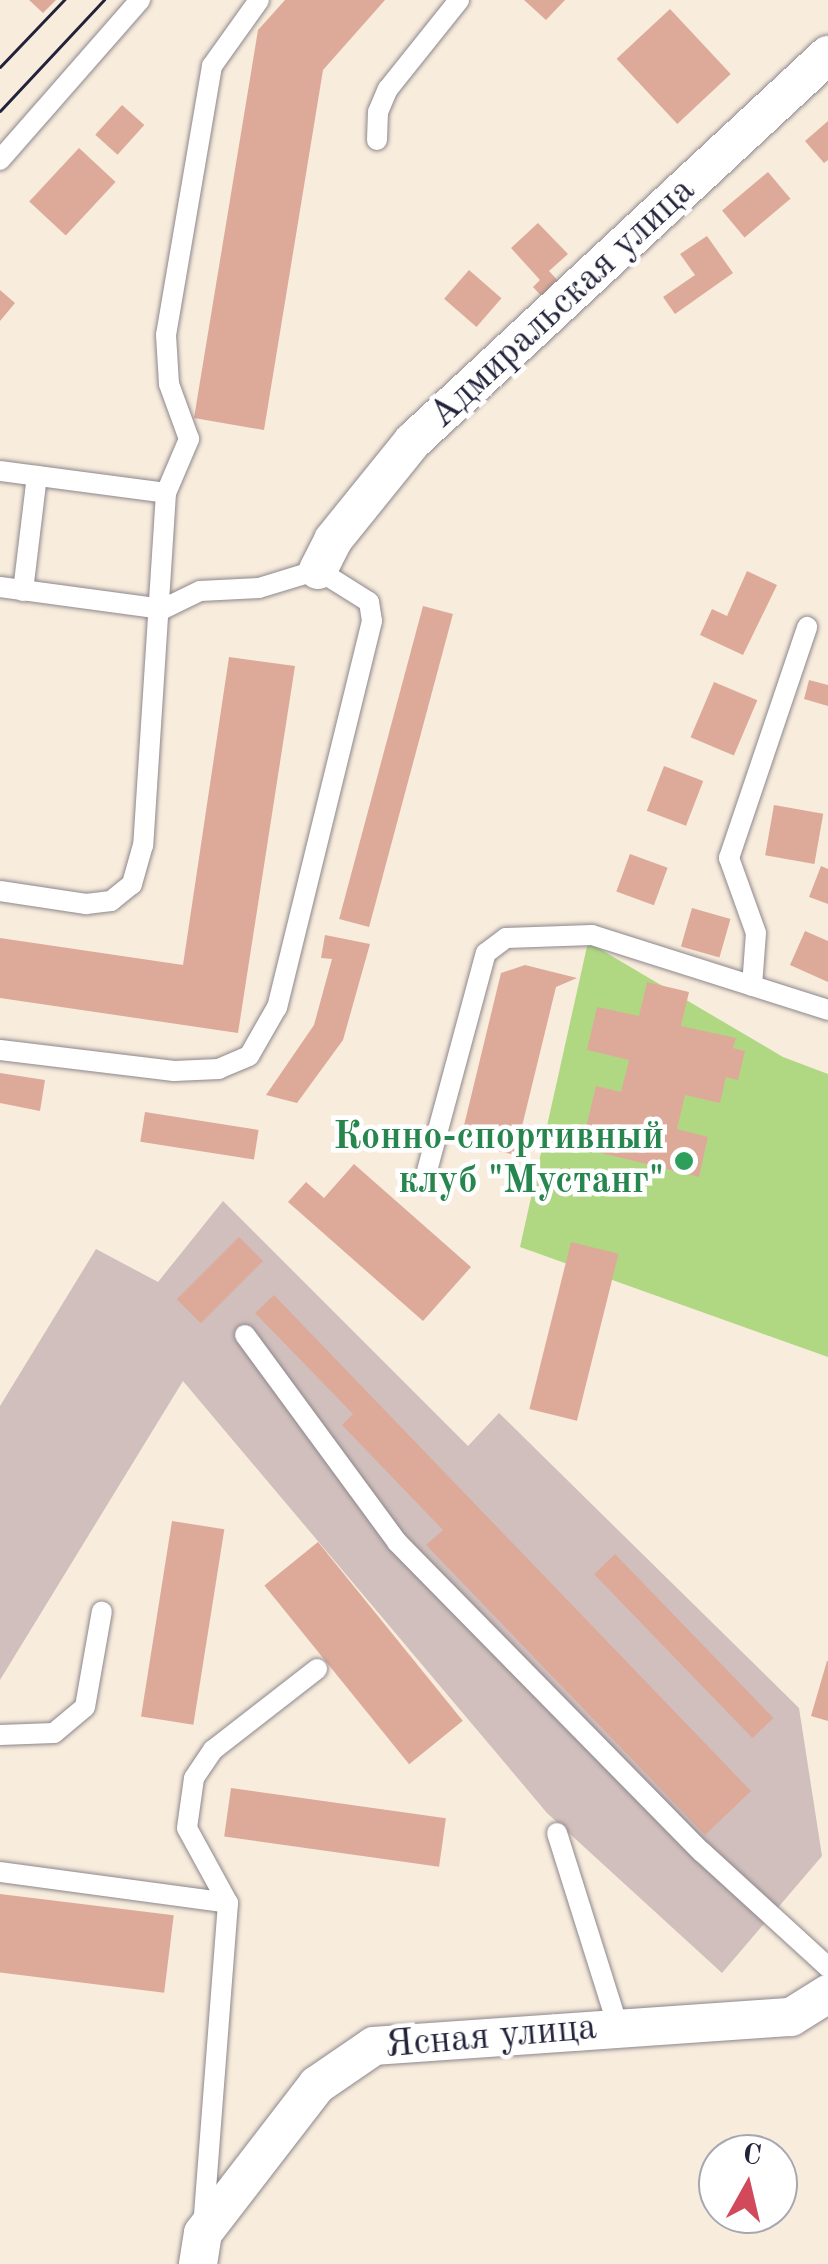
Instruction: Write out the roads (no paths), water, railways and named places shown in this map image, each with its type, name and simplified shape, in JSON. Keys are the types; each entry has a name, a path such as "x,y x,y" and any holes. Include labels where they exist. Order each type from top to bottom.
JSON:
{"street":[{"name":"Адмиральская улица","path":"318,570 332,540 413,441 828,55"},
{"name":"Ясная улица","path":"200,2249 317,2085 374,2046 790,2016 828,1994"}],"lane":[{"path":"0,160 140,0"},
{"path":"0,891 86,904 110,900 132,884 143,846 163,608 166,493 189,439 169,384 166,335 212,66 259,0"},
{"path":"376,140 378,112 388,89 460,0"},
{"path":"0,471 166,493"},
{"path":"23,590 37,476"},
{"path":"0,587 163,608 200,591 259,588 318,570 368,602 372,621 277,1007 248,1056 218,1069 174,1072 0,1050"},
{"path":"752,986 756,933 732,875 732,838 807,627"},
{"path":"424,1182 486,953 506,938 592,935 828,1010"},
{"path":"245,1335 396,1542 702,1852 828,1967"},
{"path":"0,1736 54,1733 85,1708 102,1611"},
{"path":"200,2249 228,1903 187,1828 194,1778 213,1750 317,1669"},
{"path":"557,1833 618,2026"},
{"path":"0,1872 228,1903"}],"tram line":[{"path":"0,67 64,0"},
{"path":"0,111 104,0"}],"place":[{"name":"Конно-спортивный клуб \"Мустанг\"","path":"684,1161"}]}
